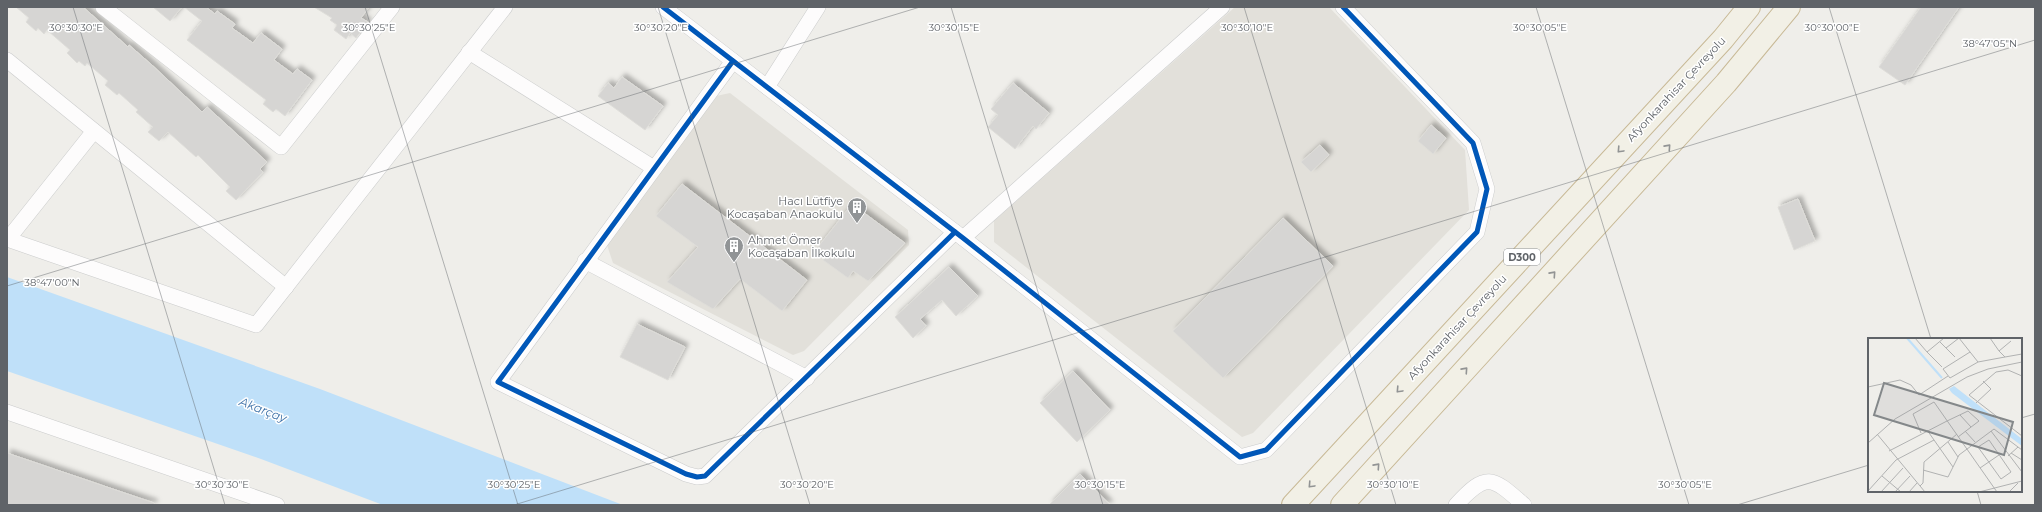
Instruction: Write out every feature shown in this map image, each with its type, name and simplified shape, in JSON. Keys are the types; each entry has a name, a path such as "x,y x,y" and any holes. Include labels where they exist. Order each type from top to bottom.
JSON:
{"highway":[{"name":"Afyonkarahisar Çevreyolu","path":"1293,505 1718,45 1749,7"},
{"name":"D300","path":"1342,505 1726,83 1789,7"}],"street":[{"path":"103,7 281,147 392,7"},
{"path":"94,131 8,239 256,325 505,7"},
{"path":"663,7 959,235 1240,457 1266,450 1477,232 1487,189 1473,143 1343,7"},
{"path":"767,87 818,7"},
{"path":"733,61 585,261 498,382 686,474 697,477 705,476 712,472 807,378 959,235 1215,9"},
{"path":"469,52 654,168"},
{"path":"7,60 286,287"},
{"path":"585,261 807,378"},
{"path":"7,412 277,505"},
{"path":"1456,505 1472,488 1485,481 1494,482 1503,487 1524,505"}],"shaded area":[{"path":"1235,7 1329,7 1465,150 1469,210 1253,433 1242,437 994,242 994,221"},
{"path":"730,93 908,230 909,245 804,351 793,355 613,263 607,245 716,96"}],"water":[{"name":"Akarçay","path":"7,277 320,389 623,505 383,505 261,459 7,371"}],"building":[{"path":"16,7 83,7 128,47 129,45 153,66 202,112 207,107 240,137 267,162 260,169 263,172 236,200 226,191 230,187 198,155 196,157 168,132 159,141 148,132 153,127 136,112 138,110 119,93 117,95 105,85 108,81 87,63 85,66 79,61 77,63 67,53 70,50 47,30 44,34 38,28 36,31 26,22 29,18"},
{"path":"153,7 182,7 170,21"},
{"path":"184,7 206,7 215,14 217,11 235,24 232,28 253,43 261,33 282,49 274,60 293,74 297,69 312,80 285,116 276,109 273,112 263,104 266,100 187,40 202,21"},
{"path":"314,7 369,7 361,18 368,22 356,38 350,33 346,39 334,30 337,25 330,20 332,18"},
{"path":"1921,7 1959,7 1905,85 1879,67"},
{"path":"622,77 663,106 645,130 598,96 608,83 614,88"},
{"path":"1013,83 1049,113 1036,129 1033,126 1015,149 988,127 998,115 991,109"},
{"path":"1431,125 1446,138 1433,154 1418,141"},
{"path":"1320,145 1329,155 1311,172 1301,162"},
{"name":"Ahmet Ömer Kocaşaban İlkokulu","path":"682,184 807,280 782,311 740,279 713,309 667,282 698,247 656,216"},
{"path":"1798,199 1815,241 1794,250 1778,207"},
{"name":"Hacı Lütfiye Kocaşaban Anaokulu","path":"852,204 905,243 868,281 853,271 848,278 823,260 829,254 818,247"},
{"path":"1283,218 1333,266 1223,378 1173,331"},
{"path":"949,267 978,296 956,316 942,300 920,319 926,326 913,338 895,317"},
{"path":"637,324 685,347 668,380 620,357"},
{"path":"1073,371 1110,410 1077,442 1040,403"},
{"path":"7,453 154,503 154,505 7,505"},
{"path":"1080,474 1110,505 1049,505"}],"cycle path":[{"path":"663,7 963,238 1240,457 1266,450 1477,232 1487,189 1473,143 1343,7"},
{"path":"733,61 498,382 686,474 697,477 705,476 955,232"}],"place":[{"name":"Hacı Lütfiye Kocaşaban Anaokulu","path":"857,224"},
{"name":"Ahmet Ömer Kocaşaban İlkokulu","path":"734,263"}]}
